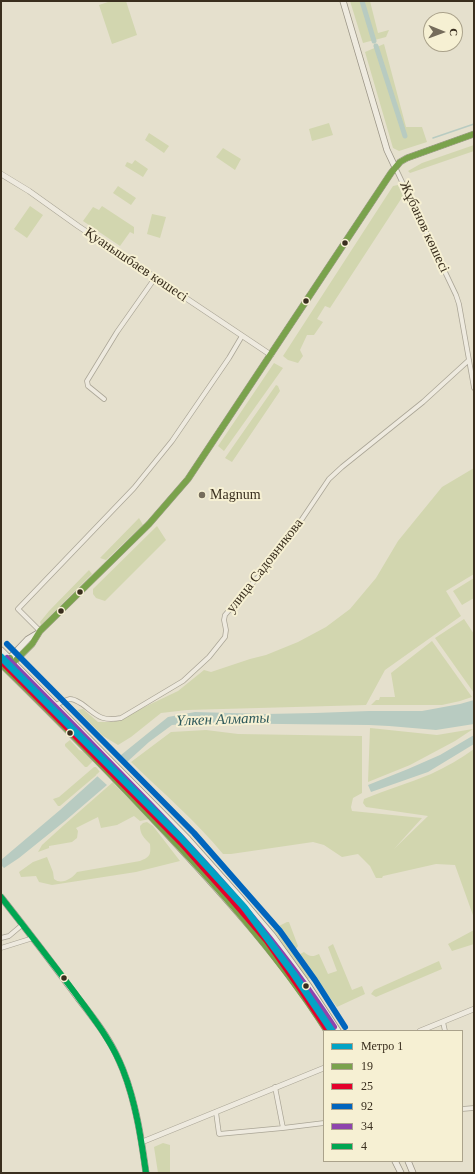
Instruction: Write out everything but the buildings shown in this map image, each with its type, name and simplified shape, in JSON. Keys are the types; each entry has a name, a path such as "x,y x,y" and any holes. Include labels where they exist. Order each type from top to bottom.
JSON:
{"main road":[{"name":"Жұбанов көшесі","path":"343,1 387,150 396,167"},
{"path":"1,665 10,658 28,639 40,631 149,524 188,479 400,162 414,155 474,134"},
{"path":"1,665 14,662 32,644 40,631"},
{"path":"1,650 188,839 238,895 267,930 308,985 337,1030"},
{"path":"1,665 120,784 230,903 265,943 295,983 326,1030"},
{"path":"1,897 94,1020 117,1056 134,1107 142,1142 146,1173"},
{"path":"396,1162 401,1173"},
{"path":"408,1162 413,1173"}],"street":[{"name":"Жұбанов көшесі","path":"396,167 456,295 459,304 474,388"},
{"name":"Қуанышбаев көшесі","path":"1,174 29,191 78,226 271,355"},
{"path":"104,399 88,386 87,381 117,332 155,278"},
{"path":"40,631 18,609 115,509 139,482 177,435 242,336"},
{"name":"улица Садовникова","path":"56,705 68,699 73,700 79,702 101,718 112,720 121,718 183,682 209,657 225,637 225,615 270,563 294,531 329,479 423,402 469,360"},
{"path":"1,938 9,936 22,925"},
{"path":"1,948 33,938"},
{"path":"423,1030 474,1009"},
{"path":"443,1022 445,1030"},
{"path":"142,1142 323,1068"},
{"path":"275,1087 283,1128"},
{"path":"463,1109 474,1108"},
{"path":"216,1112 219,1134 323,1123"}],"green space":[{"path":"111,1 126,1 137,35 112,44 99,5"},
{"path":"350,1 370,1 378,33 389,30 386,37 363,43"},
{"path":"384,44 406,127 422,127 427,142 399,151 393,148 365,52"},
{"path":"329,123 333,135 312,141 309,129"},
{"path":"149,133 169,146 164,153 145,140"},
{"path":"474,145 474,151 410,173 408,171 422,163"},
{"path":"223,148 241,159 235,170 216,157"},
{"path":"135,160 148,169 143,177 125,166 127,162 132,164"},
{"path":"398,185 403,196 330,308 325,306 317,319 323,322 314,335 307,335 300,350 303,356 298,363 288,360 283,356 393,186"},
{"path":"118,186 136,198 131,205 113,193"},
{"path":"30,206 43,215 27,238 14,229"},
{"path":"102,206 134,227 134,234 130,232 120,246 83,221 93,207 99,210"},
{"path":"152,214 166,217 160,238 147,234"},
{"path":"274,363 283,368 224,451 218,446"},
{"path":"276,385 280,391 232,462 225,458"},
{"path":"474,468 474,574 446,591 461,616 385,670 366,705 187,710 161,713 131,737 118,745 103,736 77,710 83,709 98,722 113,722 178,691 204,670 211,672 266,655 298,642 326,627 350,609 376,578 398,541 442,487"},
{"path":"139,518 143,525 106,560 100,558"},
{"path":"157,526 166,540 105,601 96,598 93,594 93,589"},
{"path":"89,570 92,574 41,625 40,622 49,611"},
{"path":"474,578 474,598 462,605 453,591"},
{"path":"464,619 474,634 474,693 435,638"},
{"path":"432,641 472,697 442,705 371,705 376,700 379,700 380,697 395,697 391,673"},
{"path":"370,728 437,735 473,729 455,741 410,765 368,782"},
{"path":"206,730 238,734 362,736 362,793 353,798 351,807 352,811 422,818 394,849 428,816 366,807 363,803 364,799 431,774 453,763 474,749 474,918 455,865 436,864 383,876 382,878 376,878 370,866 358,854 342,857 324,845 313,842 223,854 190,818 131,762 171,732"},
{"path":"70,740 79,750 84,752 93,761 87,767 85,767 65,746 65,744"},
{"path":"94,767 96,767 100,772 60,806 58,806 53,799 59,797"},
{"path":"113,782 150,819 140,821 134,816 117,825 101,828 98,817 76,828 78,831 77,838 72,842 49,846 49,848 38,852 42,845"},
{"path":"147,822 153,826 180,861 136,872 52,885 39,882 36,876 21,877 19,872 33,862 47,857 54,879 57,881 69,879 77,872 143,860 149,855 150,844 143,836 140,826"},
{"path":"289,922 298,946 295,950 298,955 304,952 311,956 319,954 328,974 337,971 328,947 333,944 352,990 362,986 365,994 337,1007 314,976 307,979 273,929"},
{"path":"474,930 474,944 452,951 448,944"},
{"path":"439,961 442,969 376,997 371,994 374,990"},
{"path":"163,1143 170,1145 170,1173 158,1173 154,1147"}],"water":[{"name":"Үлкен Алматы","path":"474,700 474,724 436,730 369,725 196,723 172,725 149,742 127,762 107,785 65,821 19,858 4,868 1,865 1,860 60,810 121,755 168,717 195,712 266,714 422,711"},
{"path":"474,735 474,744 428,772 371,792 368,785 440,755"}],"pier":[{"path":"118,755 128,765 108,786 96,775"}],"waterway":[{"path":"362,1 374,41"},
{"path":"376,46 405,136"},
{"path":"433,138 474,124"}],"metro line":[{"name":"1","path":"1,657 181,838 244,907 293,973 331,1030"}],"transit line":[{"name":"19","path":"14,662 32,644 40,631 149,524 188,479 391,173 400,162 407,158 474,134"},
{"name":"92","path":"7,644 194,833 280,931 315,980 345,1027"},
{"name":"34","path":"7,658 149,803 247,910 292,967 334,1027"},
{"name":"19","path":"10,658 2,665 96,759 221,893 266,946 326,1030"},
{"name":"25","path":"1,661 182,844 232,900 267,941 327,1030"},
{"name":"4","path":"1,897 102,1030 119,1059 128,1082 135,1108 146,1173"}],"place":[{"name":"Magnum","path":"202,495"}]}
